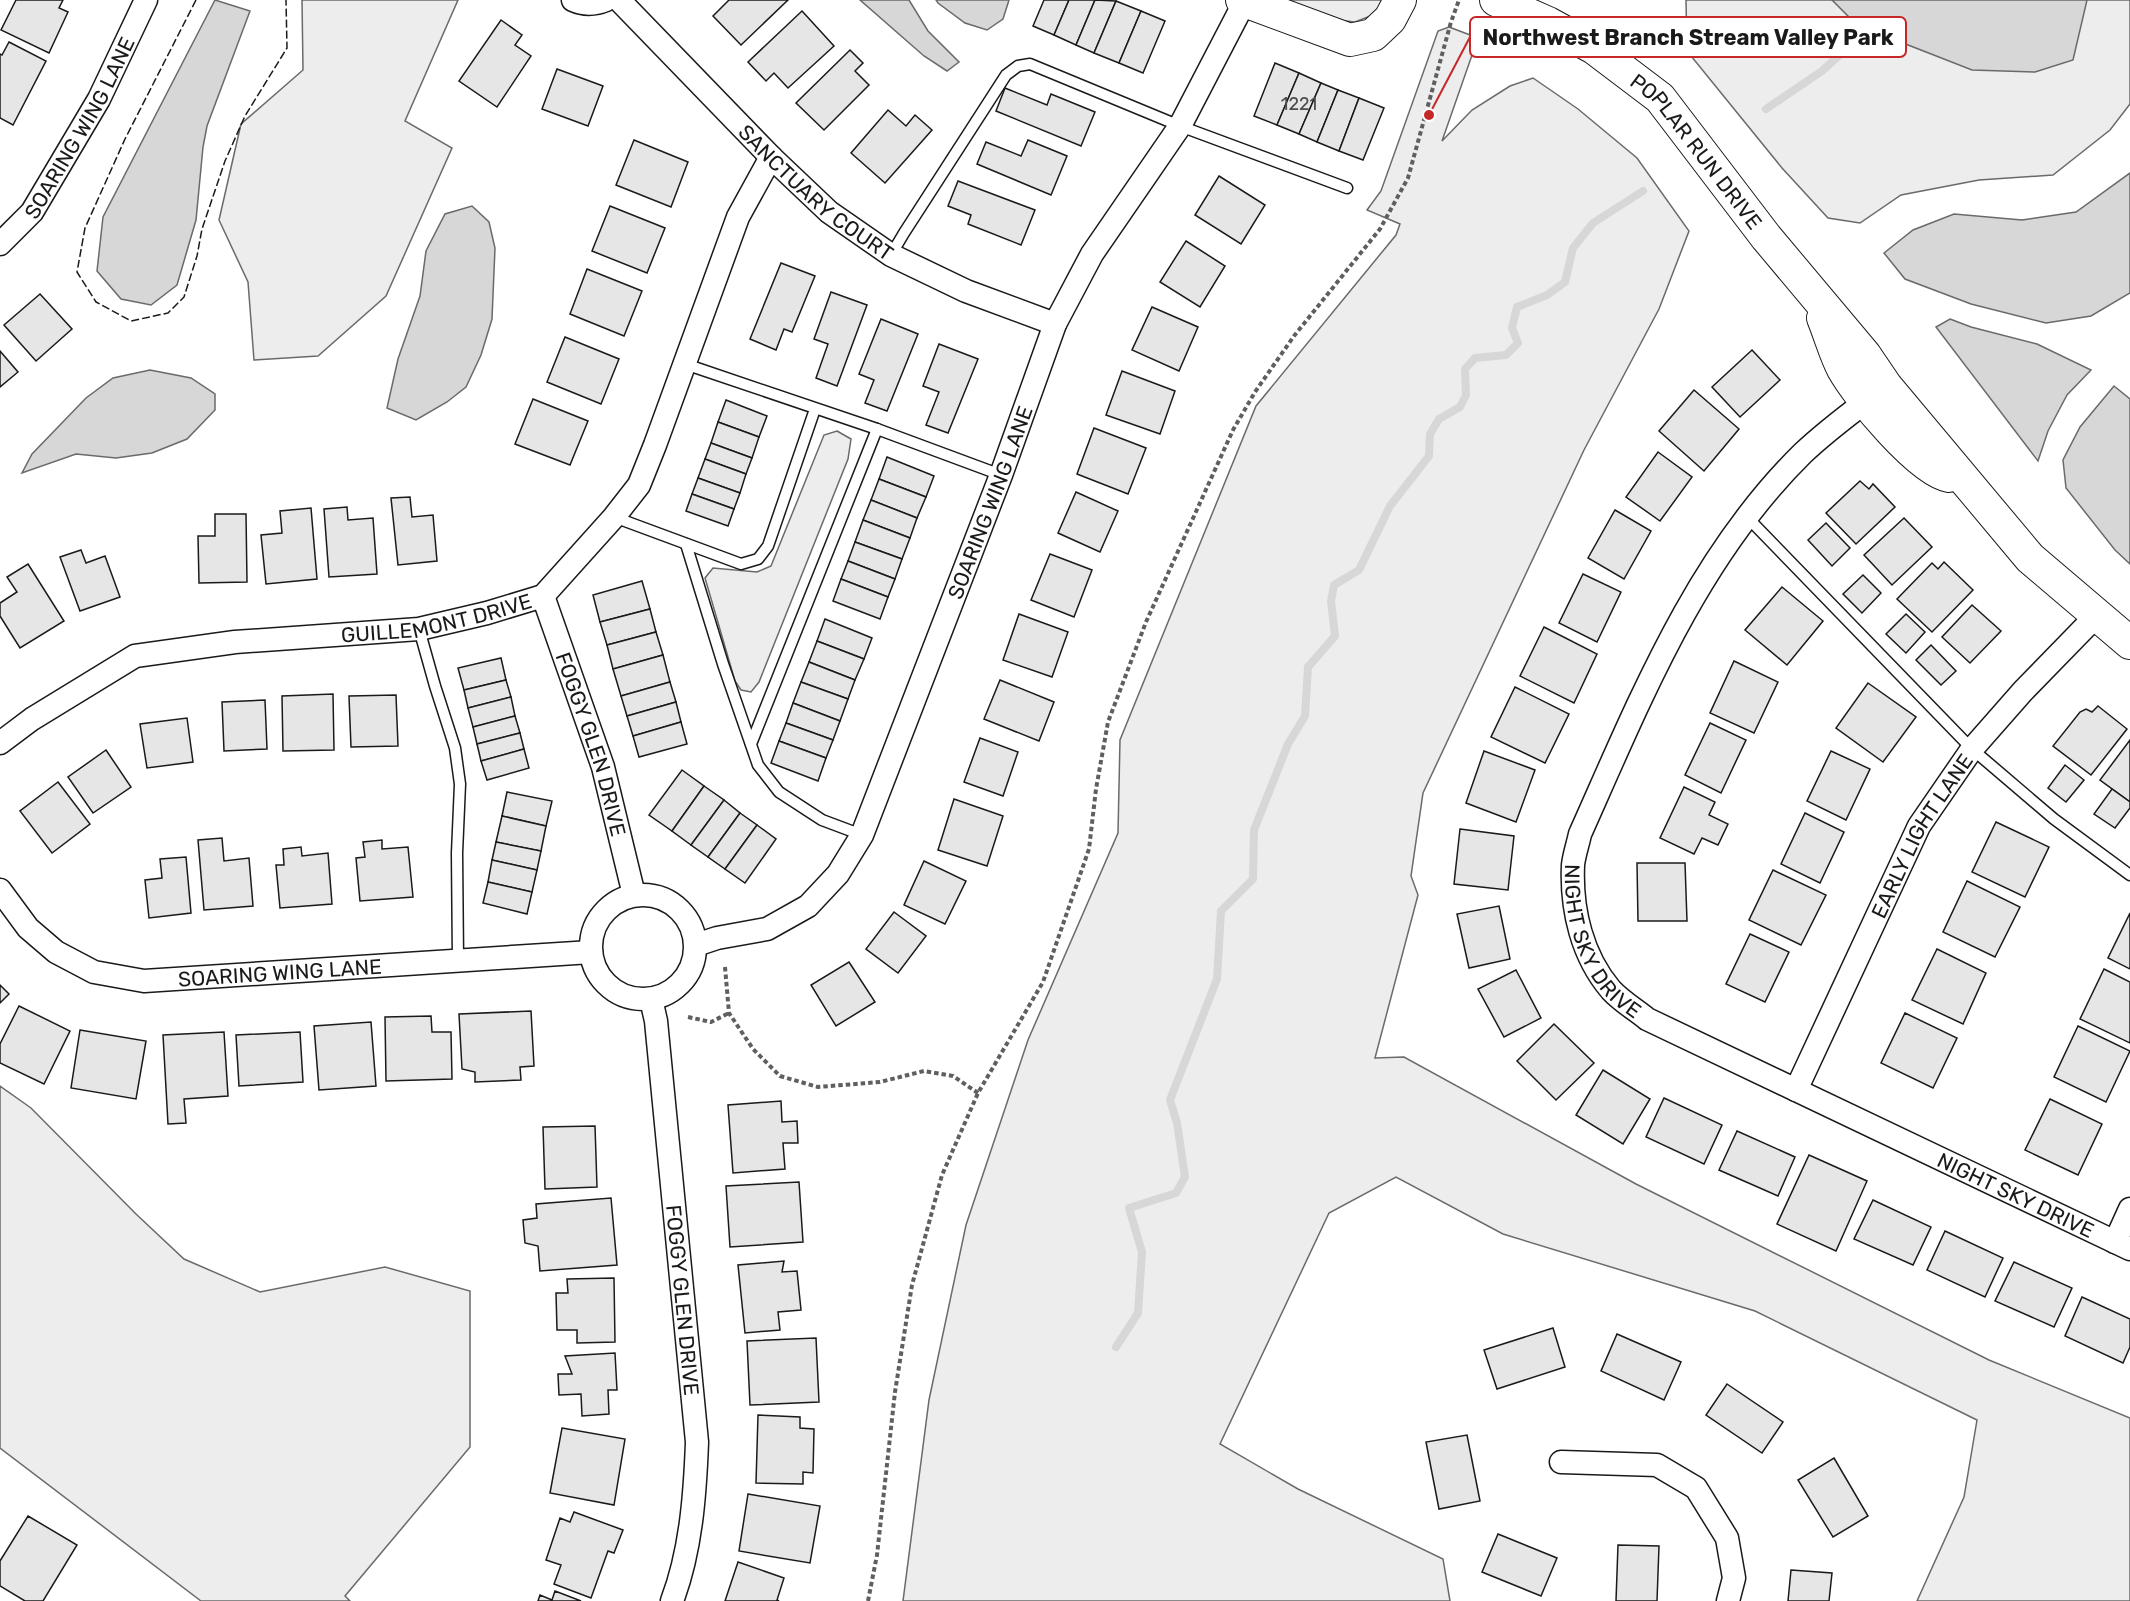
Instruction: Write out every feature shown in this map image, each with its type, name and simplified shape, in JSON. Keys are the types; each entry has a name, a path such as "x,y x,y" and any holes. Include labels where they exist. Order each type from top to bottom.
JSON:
{"street":[{"name":"SOARING WING LANE","path":"0,244 32,212 99,99 146,0"},
{"path":"573,0 592,4 606,0"},
{"name":"SANCTUARY COURT","path":"619,0 771,157 829,212 891,255 966,291 1055,324"},
{"path":"1244,1 1350,40 1373,35 1390,19 1400,0"},
{"name":"POPLAR RUN DRIVE","path":"1496,0 1548,23 1594,48 1660,98 1766,237 1814,294 1843,369 1876,394 1909,449 1941,474 1963,478 2030,558 2130,643"},
{"name":"SOARING WING LANE","path":"696,945 717,938 767,929 808,906 838,874 862,835 1001,475 1055,324 1092,254 1180,126 1244,1"},
{"name":"GUILLEMONT DRIVE","path":"0,743 32,719 135,656 235,642 419,629 487,613 543,596 614,517 639,485 656,445 738,217 771,157"},
{"name":"NIGHT SKY DRIVE","path":"1876,394 1803,454 1747,518 1709,570 1677,624 1580,834 1573,864 1573,896 1579,926 1589,959 1612,992 1647,1019 2122,1245"},
{"name":"FOGGY GLEN DRIVE","path":"543,596 603,767 634,896"},
{"name":"EARLY LIGHT LANE","path":"1796,1090 1919,826 1972,749 2023,691 2097,615"},
{"name":"SOARING WING LANE","path":"0,890 28,928 56,952 94,972 144,981 591,952"},
{"path":"652,895 669,901 682,912 692,927 696,945 694,960 679,986 651,999 634,998 618,993 604,982 595,968 591,952 592,936 597,922 607,909 619,900 634,896 652,895"},
{"name":"FOGGY GLEN DRIVE","path":"651,999 656,1021 697,1442 692,1517 672,1601"},
{"path":"2122,1245 2130,1209"},
{"path":"1561,1462 1657,1465 1696,1488 1727,1538 1734,1578 1728,1601"}],"lane":[{"path":"891,255 1006,75 1018,66 1030,64 1180,126 1347,188"},
{"path":"685,364 878,429 1001,475"},
{"path":"614,517 741,564 758,559 768,546 815,409"},
{"path":"750,744 878,429"},
{"path":"1747,518 1972,749 2054,819 2130,874"},
{"path":"686,544 723,664 758,765 779,792 822,820 862,835"},
{"path":"419,629 455,748 460,784 457,853 458,961"}],"path":[{"path":"868,1601 878,1555 895,1392 912,1285 942,1175 978,1093 1042,982 1089,849 1096,789 1108,722 1146,622 1233,430 1255,392 1294,336 1380,229 1407,178 1451,22 1460,0"},
{"path":"725,967 729,1013 753,1049 780,1076 818,1087 880,1082 924,1071 953,1076 978,1093"},
{"path":"688,1017 711,1022 729,1013"}],"shaded area":[{"path":"215,0 250,11 207,126 196,220 177,285 151,305 121,299 97,271 103,217"},
{"path":"302,0 458,0 405,121 452,148 386,296 318,356 254,360 248,282 219,220 241,124 303,70"},
{"path":"860,0 909,0 928,31 959,62 947,71 924,56"},
{"path":"936,0 1009,0 1003,19 987,30 965,23"},
{"path":"1288,0 1389,0 1373,15 1355,22 1337,20"},
{"path":"1686,0 2130,0 2130,104 2110,130 2053,175 1979,180 1901,195 1860,223 1828,218 1782,168 1687,51"},
{"path":"1832,0 2087,0 2073,60 2035,72 1972,70 1857,25"},
{"path":"1449,27 1478,38 1442,141 1472,110 1510,86 1533,78 1578,109 1637,158 1689,231 1659,309 1584,450 1423,793 1411,876 1418,895 1375,1058 1404,1057 1636,1184 1989,1360 2130,1418 2130,1601 1917,1601 1964,1497 1977,1420 1755,1311 1503,1234 1396,1177 1329,1213 1220,1444 1298,1489 1443,1559 1450,1601 903,1601 929,1400 966,1225 1028,1040 1118,833 1120,740 1256,406 1396,235 1400,224 1367,210 1381,191 1438,31"},
{"path":"2130,173 2130,293 2091,316 2046,323 1971,304 1905,279 1884,253 1913,230 1954,214 2022,220 2076,212"},
{"path":"472,206 489,222 495,248 492,319 481,355 466,387 447,402 416,420 387,408 398,359 420,296 426,251 445,214"},
{"path":"1950,319 1971,327 2037,344 2091,370 2067,395 2048,431 2038,461 1936,327"},
{"path":"150,370 191,378 215,394 215,410 187,439 152,453 116,458 76,454 22,473 32,454 86,398 113,378"},
{"path":"2114,386 2130,399 2130,564 2115,550 2066,488 2063,460 2080,427"},
{"path":"837,431 851,439 848,459 759,682 751,692 741,690 735,681 705,578 713,568 757,572 771,566 824,435"},
{"path":"0,1086 31,1108 184,1259 260,1292 385,1267 470,1291 470,1447 345,1596 350,1601 201,1601 0,1448"}],"building":[{"path":"16,0 63,0 59,8 68,12 49,53 1,30"},
{"path":"729,0 788,0 741,45 713,16"},
{"path":"1044,0 1069,0 1054,35 1033,26"},
{"path":"1069,0 1095,0 1076,45 1054,35"},
{"path":"1095,0 1116,1 1094,53 1076,45"},
{"path":"1116,1 1141,11 1119,63 1094,53"},
{"path":"802,11 834,46 788,88 774,73 766,81 748,62"},
{"path":"1141,11 1165,21 1143,73 1119,63"},
{"path":"501,20 522,35 515,45 531,56 497,107 459,81"},
{"path":"9,42 46,61 13,125 0,118 0,54 2,55"},
{"path":"850,50 863,63 855,71 869,85 824,130 796,103"},
{"path":"1275,63 1299,73 1277,125 1254,116"},
{"path":"557,69 603,86 588,126 542,109"},
{"path":"1299,73 1321,83 1299,134 1277,125"},
{"path":"1321,83 1338,90 1317,142 1299,134"},
{"path":"1005,88 1047,105 1051,94 1095,112 1081,146 996,111"},
{"path":"1338,90 1359,98 1339,151 1317,142"},
{"path":"1359,98 1384,108 1363,160 1339,151"},
{"path":"888,110 906,126 915,115 932,130 885,183 851,153"},
{"path":"634,140 688,162 671,207 616,185"},
{"path":"1028,140 1067,156 1051,195 977,164 986,142 1021,156"},
{"path":"1219,176 1265,205 1241,244 1195,215"},
{"path":"958,181 1035,210 1021,245 968,224 971,215 948,206"},
{"path":"610,206 665,228 647,273 592,251"},
{"path":"1186,241 1225,266 1200,307 1160,282"},
{"path":"781,263 815,276 792,332 784,329 776,350 750,339"},
{"path":"587,269 642,291 624,336 570,314"},
{"path":"831,292 867,305 837,386 816,378 828,344 814,339"},
{"path":"40,294 72,329 36,361 4,325"},
{"path":"1152,307 1198,327 1179,371 1132,350"},
{"path":"881,319 918,334 887,411 865,403 874,380 859,374"},
{"path":"565,337 619,359 601,404 547,382"},
{"path":"939,344 978,359 948,433 926,425 939,392 923,386"},
{"path":"1752,350 1780,380 1740,417 1712,387"},
{"path":"0,351 18,372 0,387"},
{"path":"1122,371 1175,391 1160,434 1106,415"},
{"path":"1694,390 1739,429 1704,471 1659,431"},
{"path":"533,399 588,421 570,465 515,444"},
{"path":"726,400 767,416 759,437 718,422"},
{"path":"718,422 759,437 752,458 711,443"},
{"path":"1094,428 1146,448 1128,494 1077,474"},
{"path":"711,443 752,458 746,474 705,459"},
{"path":"1658,452 1692,477 1660,521 1626,497"},
{"path":"887,457 934,476 926,497 879,479"},
{"path":"705,459 746,474 740,493 698,478"},
{"path":"698,478 740,493 734,509 692,494"},
{"path":"879,479 926,497 917,518 871,500"},
{"path":"1860,481 1869,489 1873,484 1895,507 1856,544 1826,513"},
{"path":"1076,492 1118,511 1100,552 1058,533"},
{"path":"692,494 734,509 728,526 686,511"},
{"path":"410,497 412,517 433,515 437,561 398,565 391,498"},
{"path":"871,500 917,518 910,538 863,520"},
{"path":"347,507 348,520 373,518 377,574 329,577 324,509"},
{"path":"311,508 317,579 266,584 261,535 282,533 280,511"},
{"path":"1615,510 1651,531 1624,579 1588,558"},
{"path":"215,514 246,514 247,582 199,583 198,536 215,536"},
{"path":"1904,518 1932,547 1892,585 1864,555"},
{"path":"863,520 910,538 902,559 855,542"},
{"path":"1826,523 1850,548 1832,566 1808,540"},
{"path":"855,542 902,559 895,579 848,561"},
{"path":"81,550 86,563 105,556 120,597 80,611 60,557"},
{"path":"1050,554 1092,570 1074,617 1031,600"},
{"path":"848,561 895,579 888,597 841,579"},
{"path":"1944,562 1973,590 1932,632 1897,599 1932,563 1938,569"},
{"path":"28,564 64,621 20,648 0,616 0,603 17,592 7,577"},
{"path":"1583,574 1621,592 1597,642 1559,623"},
{"path":"1863,575 1881,593 1862,613 1843,594"},
{"path":"841,579 888,597 880,619 833,601"},
{"path":"642,581 650,609 600,622 593,595"},
{"path":"1782,587 1823,621 1787,665 1745,630"},
{"path":"1972,605 2001,631 1970,663 1942,637"},
{"path":"650,609 656,632 607,645 600,622"},
{"path":"1019,614 1068,632 1052,677 1003,660"},
{"path":"1906,614 1925,632 1906,653 1886,634"},
{"path":"825,619 872,638 864,659 817,641"},
{"path":"1544,627 1597,654 1574,703 1520,676"},
{"path":"656,632 663,655 613,669 607,645"},
{"path":"817,641 864,659 855,680 809,662"},
{"path":"1931,645 1956,671 1941,685 1916,660"},
{"path":"663,655 670,682 621,696 613,669"},
{"path":"501,658 506,680 464,690 458,668"},
{"path":"1734,661 1778,682 1754,733 1710,713"},
{"path":"809,662 855,680 848,699 801,682"},
{"path":"506,680 511,697 468,708 464,690"},
{"path":"1000,680 1054,702 1039,741 984,719"},
{"path":"670,682 676,702 627,716 621,696"},
{"path":"801,682 848,699 840,721 793,703"},
{"path":"1868,683 1916,717 1883,762 1836,728"},
{"path":"1515,687 1569,714 1545,763 1491,737"},
{"path":"333,694 334,750 283,751 282,696"},
{"path":"396,695 398,746 351,747 349,696"},
{"path":"511,697 515,716 473,727 468,708"},
{"path":"265,700 267,749 224,751 222,702"},
{"path":"676,702 681,722 633,736 627,716"},
{"path":"793,703 840,721 833,740 786,723"},
{"path":"2098,706 2127,729 2091,775 2053,746 2080,712 2086,709 2092,712"},
{"path":"515,716 520,733 477,744 473,727"},
{"path":"187,718 193,762 147,768 140,724"},
{"path":"681,722 687,744 639,757 633,736"},
{"path":"786,723 833,740 826,758 779,741"},
{"path":"1710,723 1746,740 1721,793 1685,775"},
{"path":"520,733 524,749 481,761 477,744"},
{"path":"980,738 1018,752 1003,796 964,782"},
{"path":"2130,740 2130,802 2100,780"},
{"path":"779,741 826,758 818,781 771,763"},
{"path":"524,749 529,768 487,780 481,761"},
{"path":"106,750 131,787 93,813 68,777"},
{"path":"1484,751 1535,770 1516,822 1466,803"},
{"path":"1831,751 1870,769 1846,820 1807,801"},
{"path":"2065,765 2084,780 2066,802 2048,788"},
{"path":"682,770 704,786 672,831 649,815"},
{"path":"58,782 90,824 52,853 20,811"},
{"path":"704,786 724,800 691,845 672,831"},
{"path":"1684,787 1715,802 1709,815 1728,824 1718,845 1702,838 1694,854 1660,838"},
{"path":"2112,789 2130,802 2130,808 2115,828 2094,814"},
{"path":"507,792 552,801 546,826 502,816"},
{"path":"954,799 1003,816 987,866 938,850"},
{"path":"724,800 740,813 708,857 691,845"},
{"path":"740,813 757,825 725,869 708,857"},
{"path":"1805,813 1844,832 1820,883 1781,864"},
{"path":"502,816 546,826 541,851 496,842"},
{"path":"1996,822 2049,847 2025,897 1972,872"},
{"path":"757,825 776,839 745,883 725,869"},
{"path":"1460,829 1514,836 1508,890 1454,884"},
{"path":"222,838 224,861 249,858 253,906 204,910 198,840"},
{"path":"382,840 382,849 408,847 413,897 360,901 356,858 365,857 363,842"},
{"path":"496,842 541,851 537,870 492,860"},
{"path":"301,847 302,856 328,853 332,904 280,908 276,865 284,865 283,849"},
{"path":"186,857 191,913 149,918 145,880 162,878 160,859"},
{"path":"492,860 537,870 532,892 488,882"},
{"path":"924,861 966,881 945,924 904,905"},
{"path":"1637,863 1685,863 1687,921 1638,921"},
{"path":"1773,870 1826,895 1801,945 1749,920"},
{"path":"1967,881 2020,907 1995,957 1943,932"},
{"path":"488,882 532,892 527,914 483,903"},
{"path":"1499,906 1510,959 1469,968 1457,914"},
{"path":"894,912 926,936 898,973 866,949"},
{"path":"2130,913 2130,969 2108,958"},
{"path":"1750,934 1789,952 1765,1002 1726,984"},
{"path":"1937,949 1986,973 1963,1024 1912,1000"},
{"path":"849,962 875,1002 836,1026 811,985"},
{"path":"2104,969 2130,982 2130,1043 2080,1019"},
{"path":"1516,970 1541,1018 1504,1037 1478,989"},
{"path":"0,985 9,994 0,1003"},
{"path":"19,1006 70,1031 44,1084 0,1063 0,1044"},
{"path":"531,1011 534,1066 520,1067 521,1080 475,1082 475,1072 462,1069 459,1014"},
{"path":"1905,1013 1957,1038 1933,1088 1881,1063"},
{"path":"431,1016 432,1032 451,1032 452,1079 386,1081 385,1017"},
{"path":"371,1022 376,1086 319,1090 314,1026"},
{"path":"1554,1024 1594,1063 1556,1100 1517,1061"},
{"path":"2078,1026 2130,1051 2106,1102 2054,1077"},
{"path":"80,1030 146,1041 136,1099 71,1088"},
{"path":"224,1032 228,1096 184,1099 186,1123 168,1124 163,1035"},
{"path":"300,1032 303,1082 239,1086 236,1035"},
{"path":"1603,1070 1650,1099 1623,1144 1576,1115"},
{"path":"1664,1098 1722,1125 1704,1164 1646,1137"},
{"path":"2050,1099 2102,1124 2078,1175 2025,1150"},
{"path":"781,1101 782,1122 797,1121 798,1143 783,1143 785,1169 733,1173 728,1105"},
{"path":"595,1126 597,1187 545,1189 543,1127"},
{"path":"1737,1131 1795,1157 1778,1196 1719,1170"},
{"path":"1809,1155 1867,1181 1836,1251 1777,1224"},
{"path":"799,1182 803,1242 730,1247 726,1186"},
{"path":"611,1198 617,1265 540,1271 538,1246 525,1243 523,1220 537,1218 536,1204"},
{"path":"1873,1200 1931,1227 1913,1265 1854,1239"},
{"path":"1945,1231 2003,1258 1985,1297 1927,1270"},
{"path":"784,1261 782,1272 797,1271 801,1310 778,1312 780,1330 745,1333 738,1265"},
{"path":"2014,1262 2072,1288 2054,1327 1995,1301"},
{"path":"614,1278 615,1342 577,1343 577,1330 557,1330 556,1293 568,1293 567,1279"},
{"path":"2082,1297 2130,1319 2130,1347 2123,1363 2065,1336"},
{"path":"1553,1328 1565,1367 1497,1389 1484,1350"},
{"path":"1617,1334 1681,1362 1664,1400 1601,1371"},
{"path":"816,1338 819,1402 750,1405 747,1341"},
{"path":"615,1353 617,1390 608,1390 609,1414 582,1416 581,1394 559,1395 558,1374 572,1374 565,1356"},
{"path":"1727,1384 1783,1422 1762,1453 1706,1415"},
{"path":"758,1415 800,1417 800,1428 814,1429 813,1473 803,1472 803,1484 756,1483"},
{"path":"562,1428 625,1439 614,1505 550,1493"},
{"path":"1467,1435 1480,1501 1439,1509 1426,1442"},
{"path":"1834,1458 1868,1516 1833,1537 1798,1480"},
{"path":"748,1494 820,1506 810,1563 739,1551"},
{"path":"574,1512 623,1530 614,1553 608,1551 591,1598 554,1584 561,1565 546,1560 560,1518 570,1522"},
{"path":"28,1516 77,1545 43,1601 25,1601 0,1586 0,1561"},
{"path":"1498,1534 1557,1558 1541,1596 1482,1572"},
{"path":"1618,1545 1659,1546 1657,1601 1616,1601"},
{"path":"738,1562 784,1578 777,1600 779,1601 725,1601"},
{"path":"1791,1570 1832,1573 1829,1601 1788,1601"},
{"path":"555,1591 581,1601 538,1601 540,1595 552,1600"}],"waterway":[{"path":"1766,109 1822,71 1875,23"},
{"path":"1116,1347 1138,1313 1142,1252 1129,1208 1176,1193 1185,1177 1177,1123 1170,1100 1217,979 1221,911 1253,879 1254,830 1288,744 1305,716 1308,667 1335,636 1331,601 1334,585 1359,570 1390,506 1429,456 1430,434 1439,419 1460,407 1466,395 1465,369 1475,358 1506,355 1518,343 1512,328 1517,307 1547,295 1565,282 1573,248 1593,223 1643,191"}],"fence":[{"path":"196,0 125,139 85,228 77,272 96,302 131,321 168,313 184,297 197,256 202,229 225,161 245,116 287,48 286,0"}],"place":[{"name":"Northwest Branch Stream Valley Park","path":"1429,115"}]}
